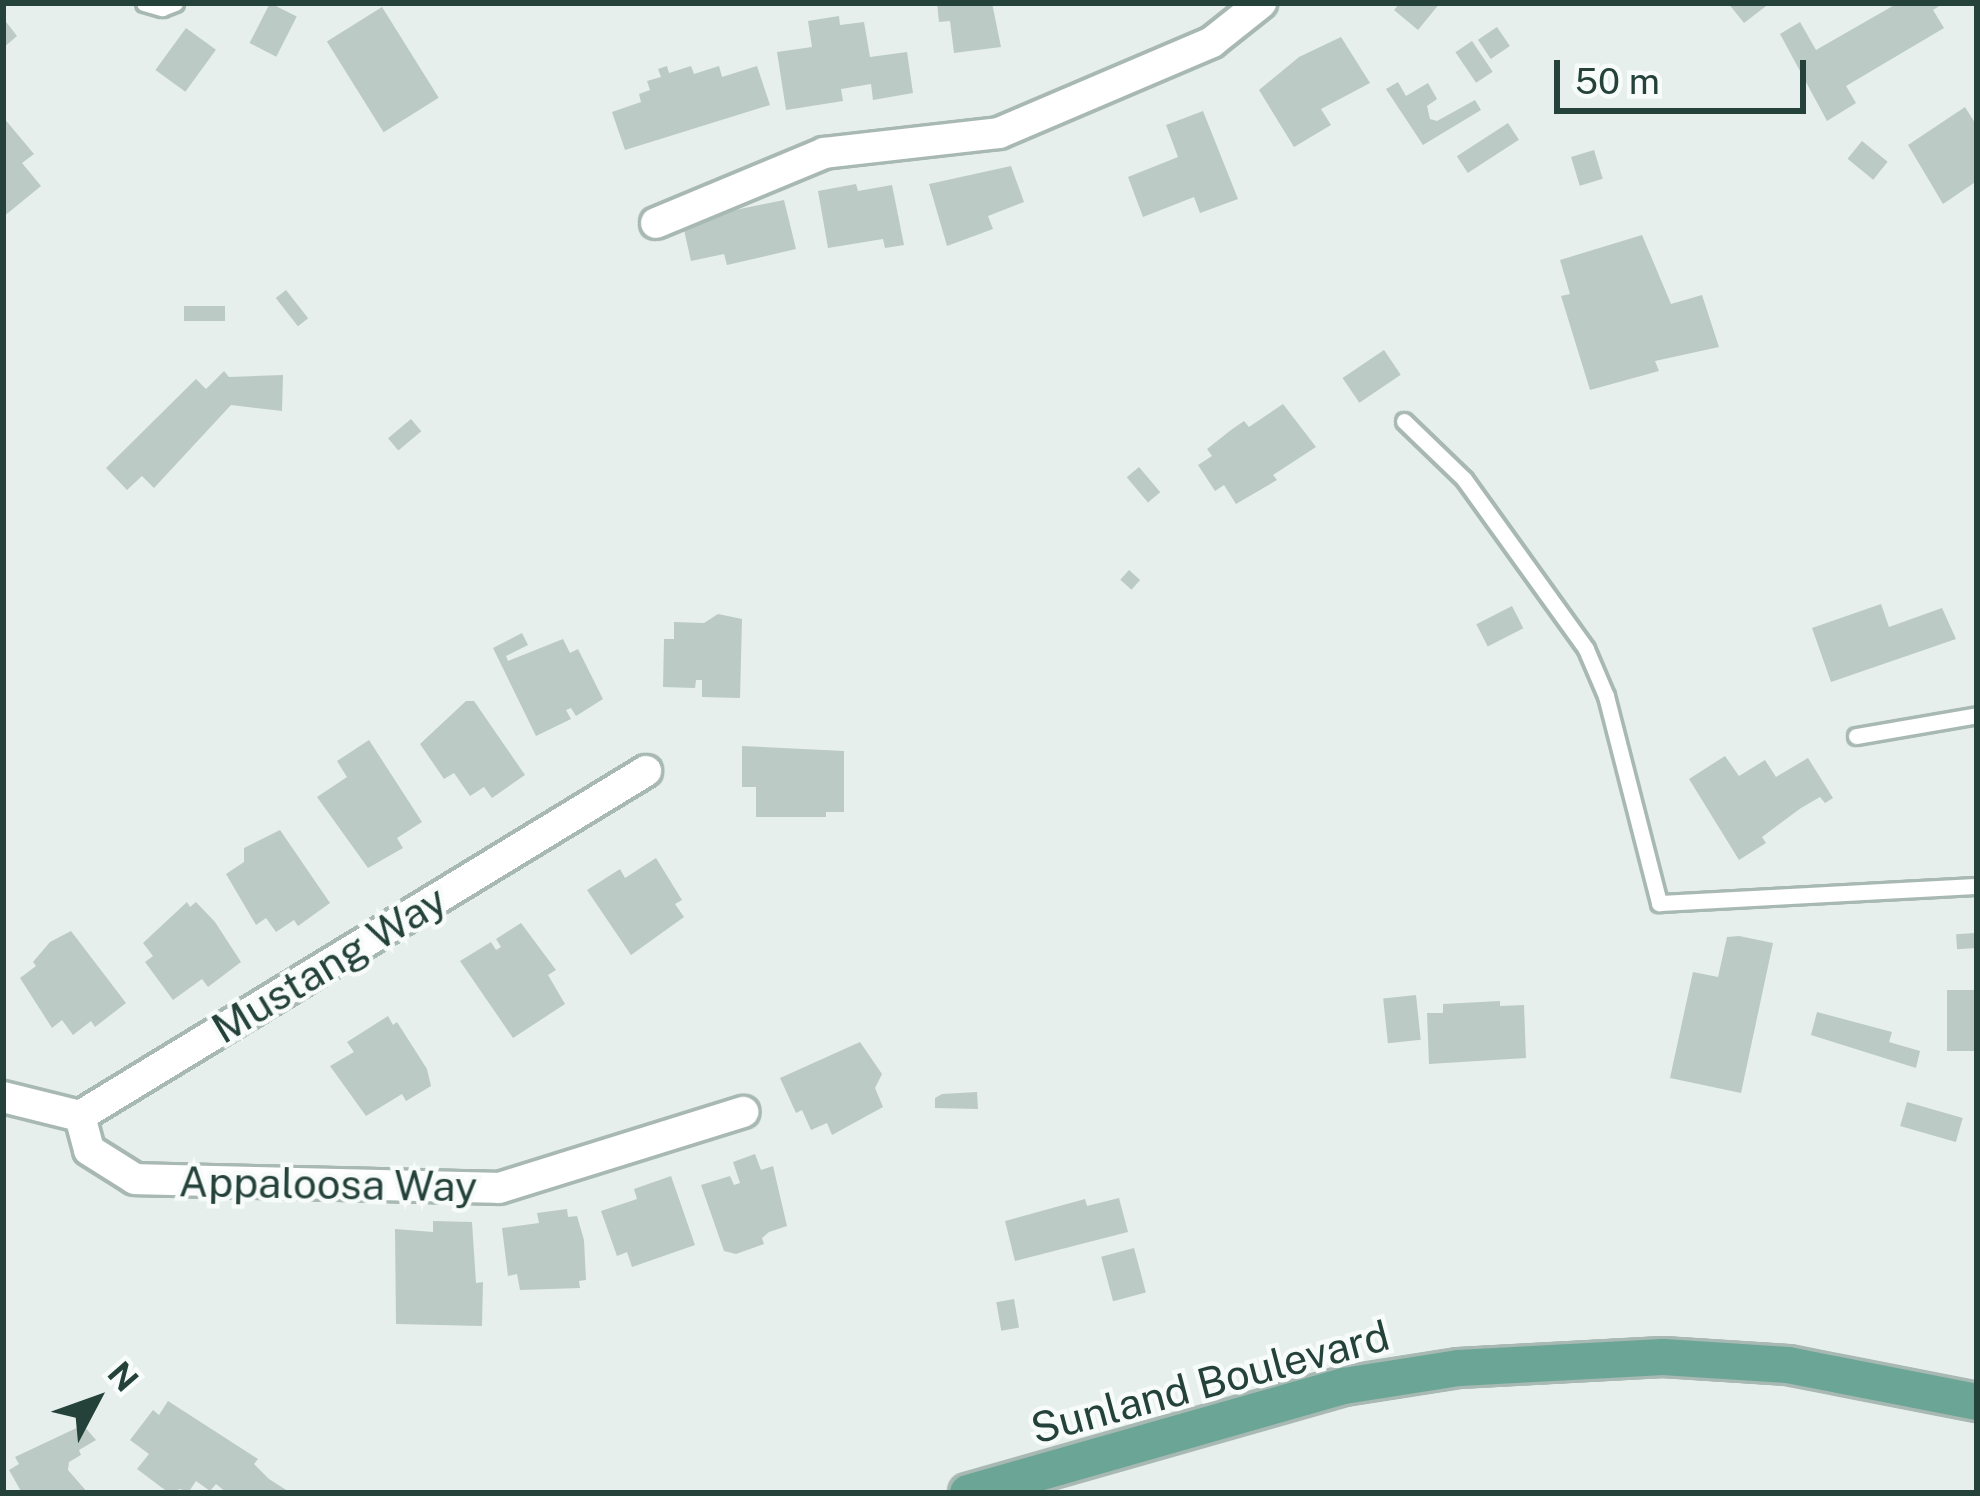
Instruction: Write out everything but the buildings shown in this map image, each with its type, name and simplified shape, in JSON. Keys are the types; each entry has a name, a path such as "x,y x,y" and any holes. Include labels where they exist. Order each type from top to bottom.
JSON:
{"main road":[{"name":"Sunland Boulevard","path":"968,1493 1344,1386 1460,1368 1664,1357 1767,1364 1977,1402"}],"street":[{"path":"656,223 824,153 999,133 1212,42 1261,3"},
{"name":"Mustang Way","path":"80,1116 646,771"},
{"path":"3,1097 80,1116"},
{"name":"Appaloosa Way","path":"80,1116 89,1150 135,1179 499,1188 743,1112"}],"lane":[{"path":"144,3 162,8 175,3"},
{"path":"1404,421 1464,479 1586,649 1606,696 1658,903 1977,886"},
{"path":"1856,736 1977,715"}]}
